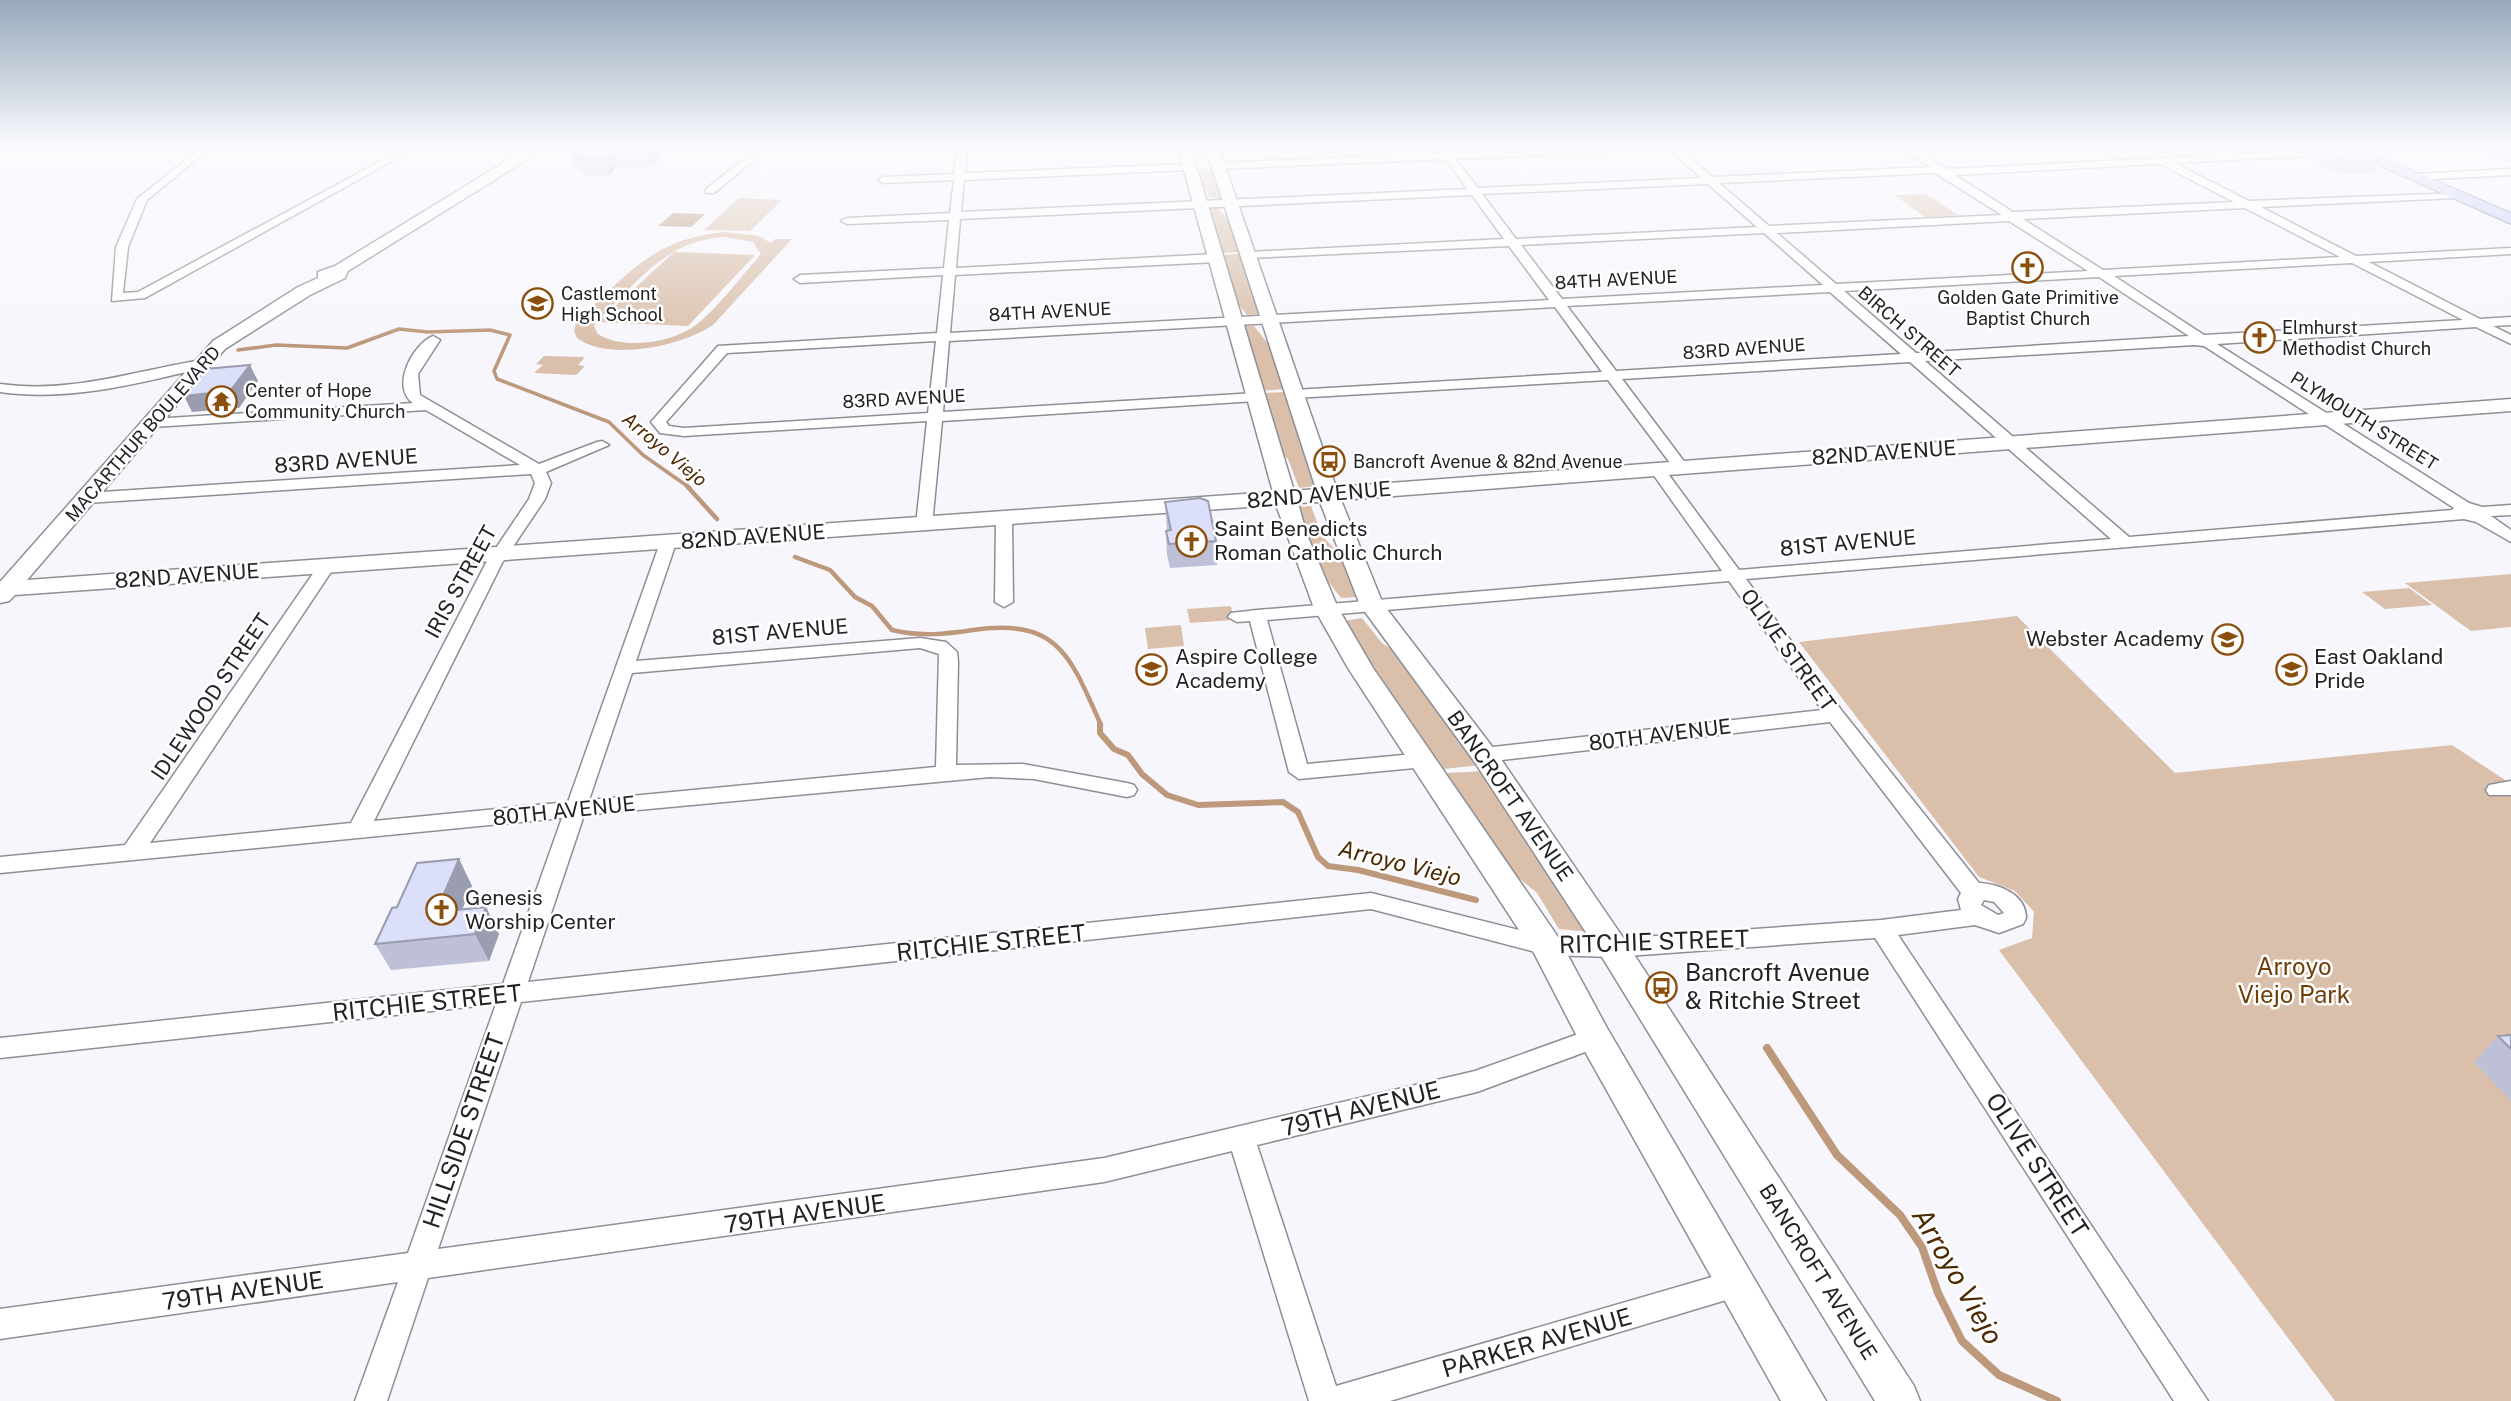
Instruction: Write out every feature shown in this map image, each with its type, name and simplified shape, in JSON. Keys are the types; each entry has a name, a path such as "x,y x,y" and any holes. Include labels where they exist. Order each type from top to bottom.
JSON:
{"main road":[{"name":"MACARTHUR BOULEVARD","path":"3,592 219,345 304,291 323,285 339,275 341,269 429,214"},
{"path":"1203,214 1304,561 1326,608 1361,668 1426,760 1546,946 1595,1038 1805,1401"},
{"name":"BANCROFT AVENUE","path":"1234,214 1342,536 1373,605 1484,755 1613,948 1899,1401"},
{"name":"82ND AVENUE","path":"3,592 2511,405"}],"street":[{"path":"136,214 122,247 116,298 141,295 288,214"},
{"path":"847,221 989,214"},
{"path":"1491,214 1610,377 1681,468"},
{"name":"BIRCH STREET","path":"1748,214 2123,541"},
{"name":"PLYMOUTH STREET","path":"2008,214 2464,511"},
{"path":"1248,255 2079,214"},
{"path":"2265,214 2511,340"},
{"path":"924,525 956,216"},
{"name":"84TH AVENUE","path":"723,349 2511,251"},
{"path":"800,279 1216,258"},
{"name":"83RD AVENUE","path":"1294,394 2511,321"},
{"path":"433,340 411,369 409,387 426,406 537,468"},
{"name":"83RD AVENUE","path":"723,349 660,417 660,426 684,432 1256,397"},
{"path":"0,388 51,390 93,386 202,364"},
{"path":"152,423 426,406"},
{"name":"83RD AVENUE","path":"87,498 537,468 552,466 602,446"},
{"name":"IRIS STREET","path":"358,831 498,555 541,491 543,483 537,468"},
{"name":"OLIVE STREET","path":"1658,470 1975,905"},
{"path":"2464,511 2481,515 2511,510"},
{"name":"81ST AVENUE","path":"1426,760 1298,772 1247,616 2464,511"},
{"path":"2481,515 2511,537"},
{"path":"1004,519 1004,602"},
{"name":"HILLSIDE STREET","path":"371,1401 668,543"},
{"name":"IDLEWOOD STREET","path":"132,852 327,566"},
{"name":"81ST AVENUE","path":"624,668 920,643 940,646 948,652 949,662 946,773"},
{"name":"80TH AVENUE","path":"1484,755 1835,715"},
{"name":"80TH AVENUE","path":"0,865 946,773 1000,770 1033,772 1088,785 1127,790"},
{"name":"RITCHIE STREET","path":"0,1048 1371,901 1546,946 1613,948 1881,929 1975,905"},
{"name":"OLIVE STREET","path":"1881,929 2192,1401"},
{"name":"79TH AVENUE","path":"0,1324 1038,1182 1242,1139 1477,1081 1595,1038"},
{"path":"1242,1139 1325,1401"},
{"name":"PARKER AVENUE","path":"1338,1401 1736,1284"}],"green space":[{"path":"721,214 767,214 750,231 704,230"},
{"path":"1209,214 1224,214 1230,221 1240,252 1220,253"},
{"path":"1921,214 1958,215 1925,217"},
{"path":"724,232 759,236 771,243 775,239 792,239 713,325 700,333 665,345 626,350 607,349 577,338 574,331 576,322 626,275 659,251 677,242","holes":["724,237 753,242 761,254 719,303 702,320 683,333 659,340 633,343 608,339 598,334 594,326 598,320 654,265 669,255 703,240"]},
{"path":"674,252 755,255 688,326 598,322"},
{"path":"1240,254 1260,314 1247,315 1232,297 1220,255"},
{"path":"1242,326 1254,326 1269,345 1284,389 1260,391"},
{"path":"544,356 585,357 578,365 585,366 576,375 534,373 543,365 536,364"},
{"path":"1285,392 1315,486 1299,488 1288,459 1277,449 1261,393"},
{"path":"1311,506 1323,537 1337,551 1358,597 1341,598 1311,559 1294,507"},
{"path":"2511,574 2511,627 2471,631 2405,583"},
{"path":"2409,588 2432,605 2385,609 2362,592"},
{"path":"1231,606 1234,620 1190,623 1187,609"},
{"name":"Arroyo Viejo Park","path":"2017,616 2175,773 2452,745 2511,784 2511,1401 2335,1401 1999,950 2032,938 2034,912 2015,891 1979,877 1799,642"},
{"path":"1362,618 1382,643 1399,654 1480,765 1444,769 1344,625 1344,621"},
{"path":"1181,625 1184,646 1148,649 1145,628"},
{"path":"1486,771 1590,932 1559,929 1537,893 1514,874 1447,773"}],"shaded area":[{"path":"671,214 705,214 691,227 658,226"}],"building":[{"path":"250,365 230,391 184,396 205,369"},
{"path":"1200,498 1208,501 1216,541 1169,544 1166,531 1171,530 1165,502"},
{"path":"459,859 436,912 486,907 475,934 375,944 392,908 397,907 417,863"},
{"path":"2511,1035 2511,1049 2498,1036"}],"waterway":[{"name":"Arroyo Viejo","path":"238,350 276,345 347,348 399,329 428,332 490,330 510,335 494,371 497,379 609,422 643,455 690,488"},
{"name":"Arroyo Viejo","path":"687,486 717,519"},
{"name":"Arroyo Viejo","path":"795,557 830,570 855,597 872,606 892,630 933,634 1002,628 1025,630 1043,637 1058,647 1070,661 1101,725"},
{"name":"Arroyo Viejo","path":"1100,724 1100,733 1114,749 1128,755 1142,774 1167,795 1198,805 1283,802 1298,812 1318,857 1328,866 1358,870 1476,900"},
{"name":"Arroyo Viejo","path":"1767,1048 1837,1155 1900,1215 1922,1247 1938,1293 1962,1341 1999,1375 2057,1401"}],"place":[{"name":"Golden Gate Primitive Baptist Church","path":"2028,268"},
{"name":"Castlemont High School","path":"538,304"},
{"name":"Elmhurst Methodist Church","path":"2259,338"},
{"name":"Center of Hope Community Church","path":"222,401"},
{"name":"Bancroft Avenue & 82nd Avenue","path":"1330,462"},
{"name":"Saint Benedicts Roman Catholic Church","path":"1191,541"},
{"name":"Webster Academy","path":"2227,639"},
{"name":"Aspire College Academy","path":"1152,669"},
{"name":"East Oakland Pride","path":"2291,669"},
{"name":"Genesis Worship Center","path":"442,910"},
{"name":"Bancroft Avenue & Ritchie Street","path":"1662,987"}]}
